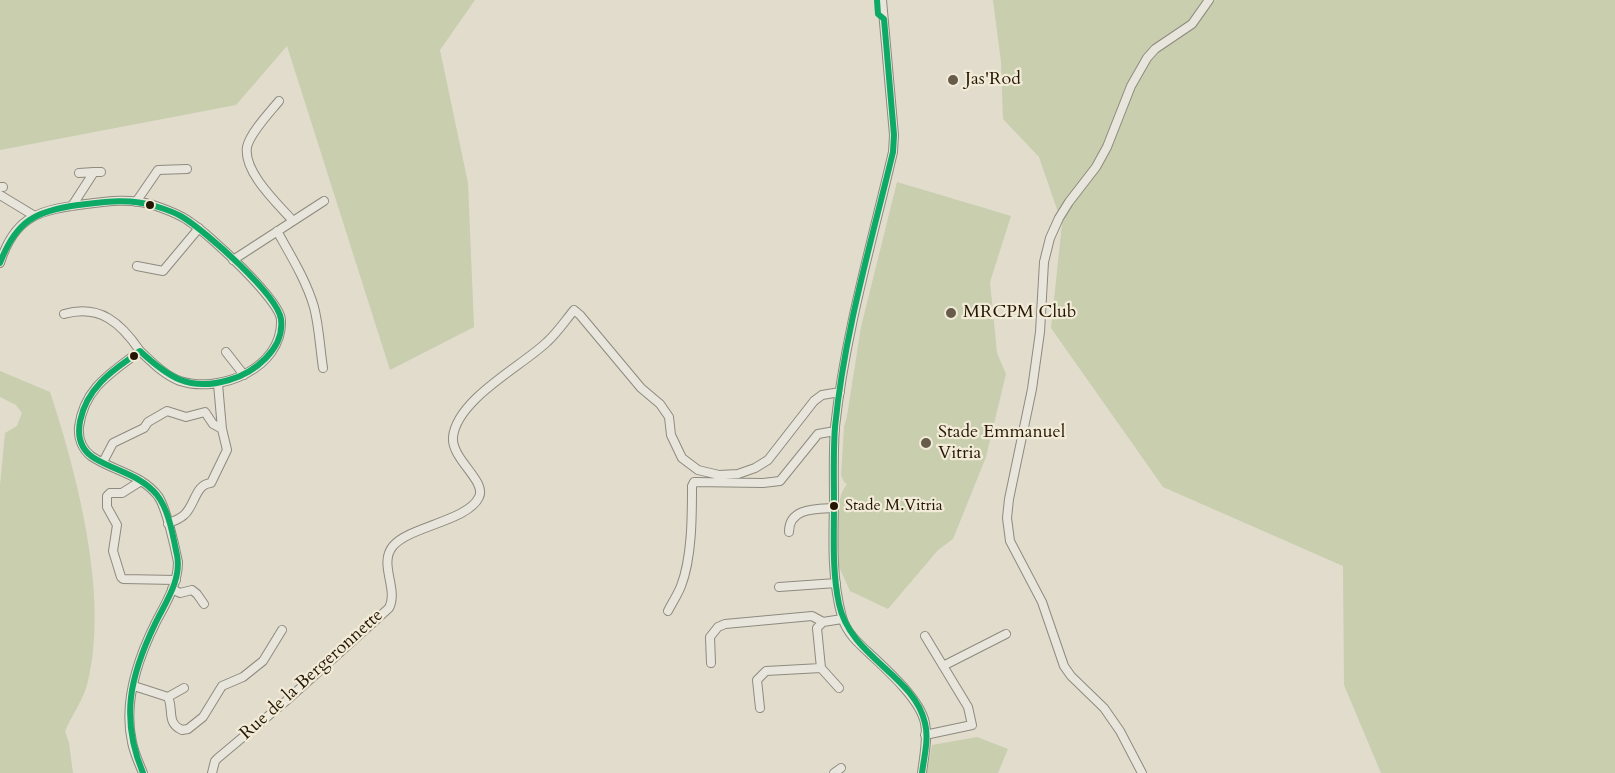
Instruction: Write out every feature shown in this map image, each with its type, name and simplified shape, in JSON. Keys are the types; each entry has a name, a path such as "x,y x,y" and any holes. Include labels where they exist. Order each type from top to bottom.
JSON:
{"street":[{"path":"882,0 894,135 893,152 840,393 835,431 833,508 836,582 842,619 857,642 914,701 922,714 925,735 922,773"},
{"path":"1142,773 1120,731 1104,708 1071,676 1064,666 1042,602 1010,541 1007,518 1032,389 1040,332 1044,262 1050,238 1059,218 1096,168 1107,147 1131,86 1147,58 1192,24 1209,0"},
{"path":"279,101 258,127 247,146 247,153 257,179 293,221"},
{"path":"136,202 158,170 187,169"},
{"path":"72,206 97,172 80,173"},
{"path":"1,190 33,215"},
{"path":"0,263 2,251 20,226 33,215 108,201 136,202 182,217 199,228 275,303 282,321 279,341 274,348 244,375 218,384 190,383 170,376 140,351 123,328 101,314 77,311 64,314"},
{"path":"233,260 324,201"},
{"path":"136,266 166,274 199,228"},
{"path":"278,231 304,280 311,299 322,368"},
{"name":"Rue de la Bergeronnette","path":"212,773 218,758 286,701 388,608 392,596 388,561 392,547 404,538 468,509 478,500 481,493 480,485 458,455 453,440 455,429 477,396 548,342 574,310 641,388 660,404 669,417 671,435 682,458 698,470 719,475 738,474 755,468 768,460 814,401 822,395 840,393"},
{"path":"140,351 97,385 85,404 79,431 81,442 89,454 141,481 159,498 178,562 176,580 147,640 134,686 130,715 131,736 143,773"},
{"path":"226,352 244,375"},
{"path":"168,524 186,514 201,488 211,483 227,450 222,429 218,384"},
{"path":"103,462 113,443 144,428 148,422 167,411 186,417 205,412 213,424 222,429"},
{"path":"668,611 681,587 687,566 694,482 763,483 780,481 818,434 835,431"},
{"path":"141,481 122,493 110,493 107,496 107,507 117,525 113,551 121,577 123,579 176,580"},
{"path":"789,532 789,523 797,514 833,508"},
{"path":"779,587 836,582"},
{"path":"172,589 180,593 192,590 204,604"},
{"path":"711,663 710,637 718,627 726,624 812,616 823,622"},
{"path":"839,688 821,668 817,628 823,622 842,619"},
{"path":"134,686 168,697 171,703 172,723 182,730 188,729 203,717 222,686 243,677 263,661 282,630"},
{"path":"943,666 1006,634"},
{"path":"925,735 972,725 968,707 926,636"},
{"path":"760,708 757,680 766,671 821,668"},
{"path":"168,697 184,687"},
{"path":"834,773 841,768"}],"green space":[{"path":"0,0 475,0 440,50 468,183 474,327 390,370 287,46 236,105 0,150"},
{"path":"993,0 1615,0 1615,773 1381,773 1344,685 1343,566 1163,487 1051,328 1062,224 1039,157 1003,119 1001,62"},
{"path":"897,182 1011,216 990,282 997,353 1006,374 986,457 953,539 938,550 888,609 850,591 839,567 837,521 841,495 847,484 841,475 844,427 861,327"},
{"path":"0,371 50,392 70,460 87,535 95,612 94,648 86,688 65,731 73,773 0,773 0,486 5,433 17,426 22,413 16,405 0,397"},
{"path":"977,737 1008,749 998,773 927,773 932,745"}],"transit line":[{"path":"877,0 878,14 884,19 894,135 893,152 859,289 839,392 834,446 834,567 839,604 845,622 868,652 896,678 919,706 925,723 926,735 922,773"},
{"path":"0,263 20,228 39,215 63,207 116,201 145,204 177,214 208,236 254,280 277,308 281,319 281,330 273,350 257,366 239,377 215,383 191,383 170,375 140,351 101,382 83,410 79,431 86,450 102,463 136,478 151,488 161,501 168,516 177,555 175,582 139,661 131,697 132,734 143,773"}],"place":[{"name":"Jas'Rod","path":"953,80"},
{"name":"MRCPM Club","path":"951,313"},
{"name":"Stade Emmanuel Vitria","path":"926,443"},
{"name":"Stade M.Vitria","path":"834,506"}]}
